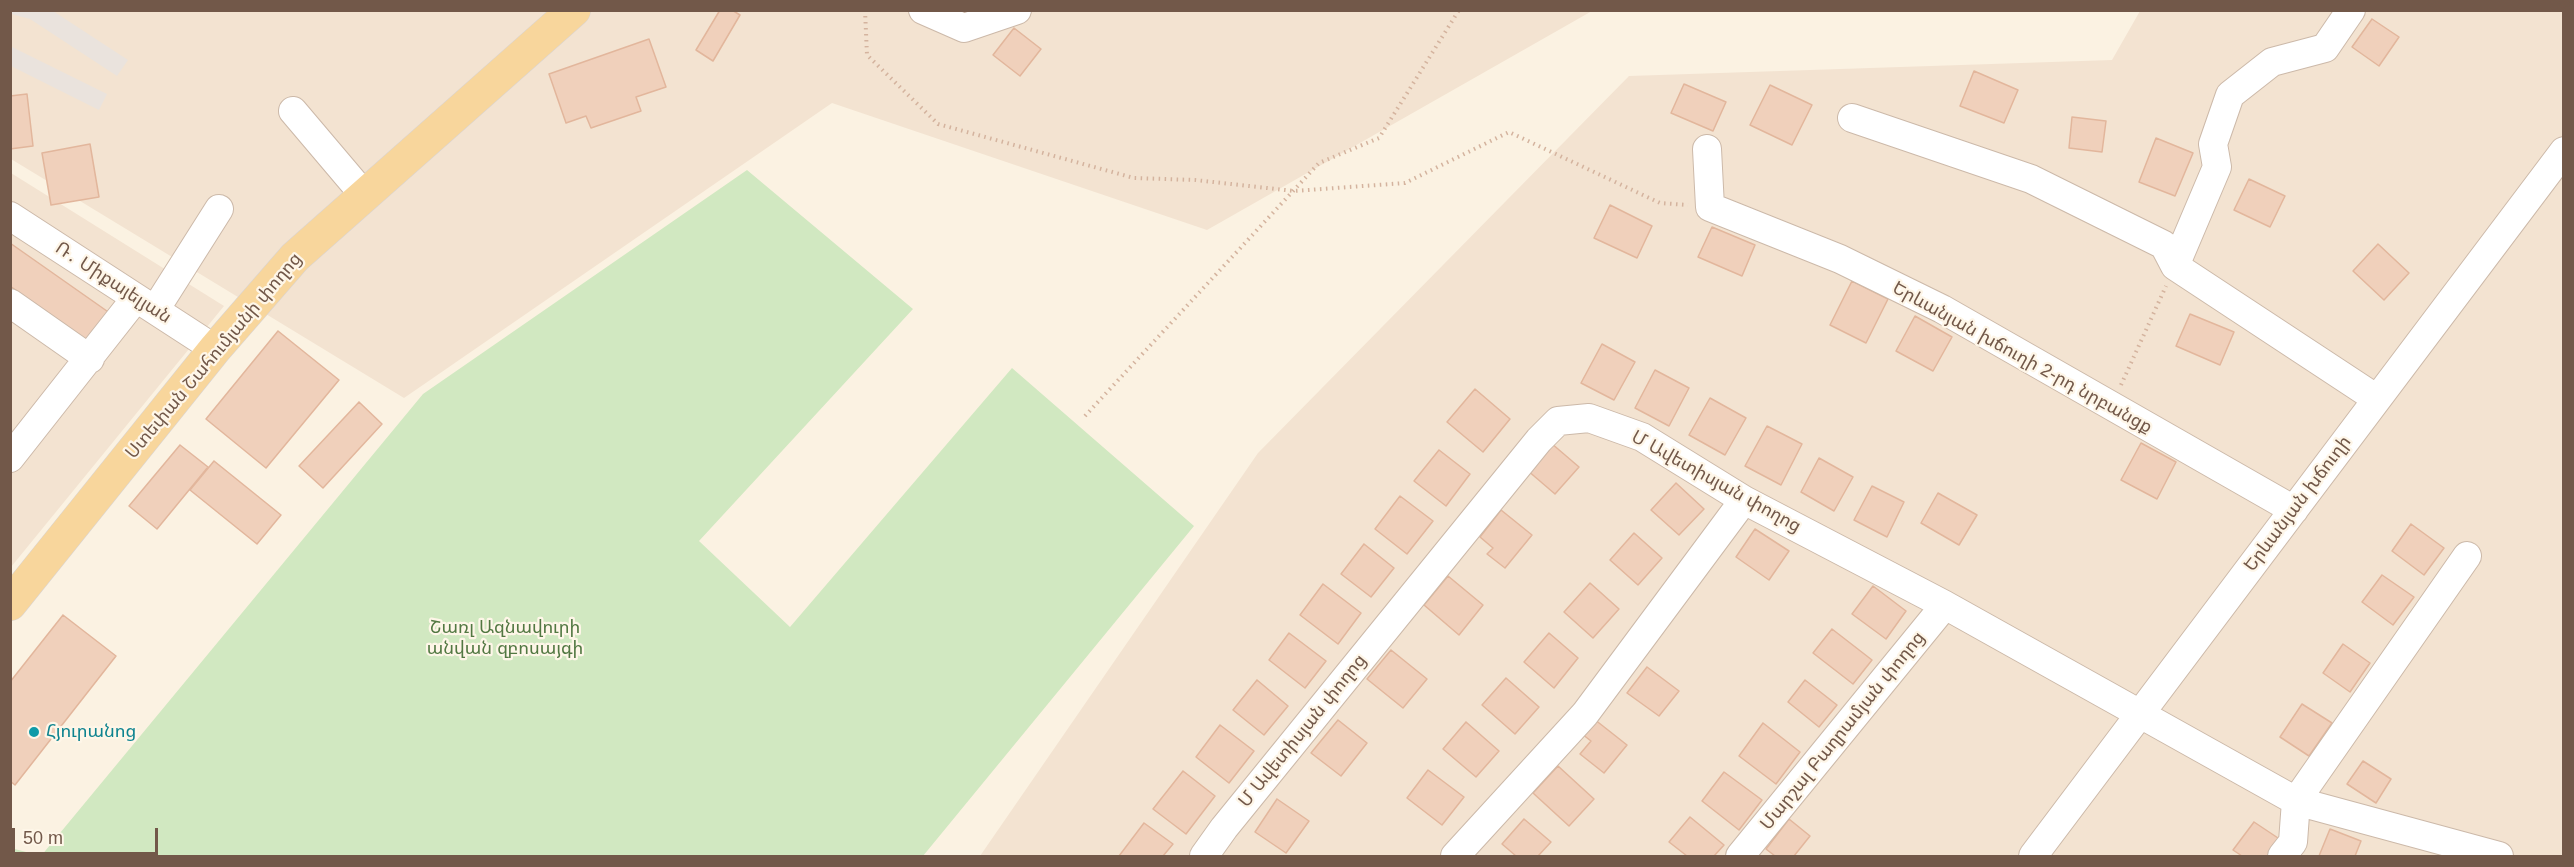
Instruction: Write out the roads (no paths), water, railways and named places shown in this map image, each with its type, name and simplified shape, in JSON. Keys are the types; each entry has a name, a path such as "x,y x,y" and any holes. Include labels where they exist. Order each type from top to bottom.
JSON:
{"main road":[{"name":"Ստեփան Շահումյանի փողոց","path":"10,604 215,349 295,257 574,10"}],"street":[{"path":"923,10 964,28 1017,10"},
{"path":"2175,266 2217,167 2213,144 2230,95 2272,62 2325,48 2352,10"},
{"path":"293,111 365,196"},
{"path":"1852,118 2031,179 2164,245 2175,266 2377,399"},
{"name":"Երևանյան խճուղի 2-րդ նրբանցք","path":"1707,149 1710,207 1840,259 1942,309 2294,510"},
{"name":"Երևանյան խճուղի","path":"2033,856 2564,151"},
{"path":"11,456 90,359 146,304 219,209"},
{"name":"Ռ․ Միքայելյան","path":"10,216 215,349"},
{"path":"10,303 90,359"},
{"name":"Մ Ավետիսյան փողոց","path":"1204,856 1231,819 1539,440 1558,421 1588,418 1642,437 1744,500 1945,605 2141,712 2296,801 2490,855"},
{"path":"1455,856 1585,714 1744,500"},
{"path":"2282,856 2293,842 2296,801 2467,556"},
{"name":"Մարշալ Բաղրամյան փողոց","path":"1740,856 1945,605"}],"place":[{"name":"Հյուրանոց","path":"34,732"}],"park label":[{"name":"Շառլ Ազնավուրի անվան զբոսայգի","path":"505,638"}]}
